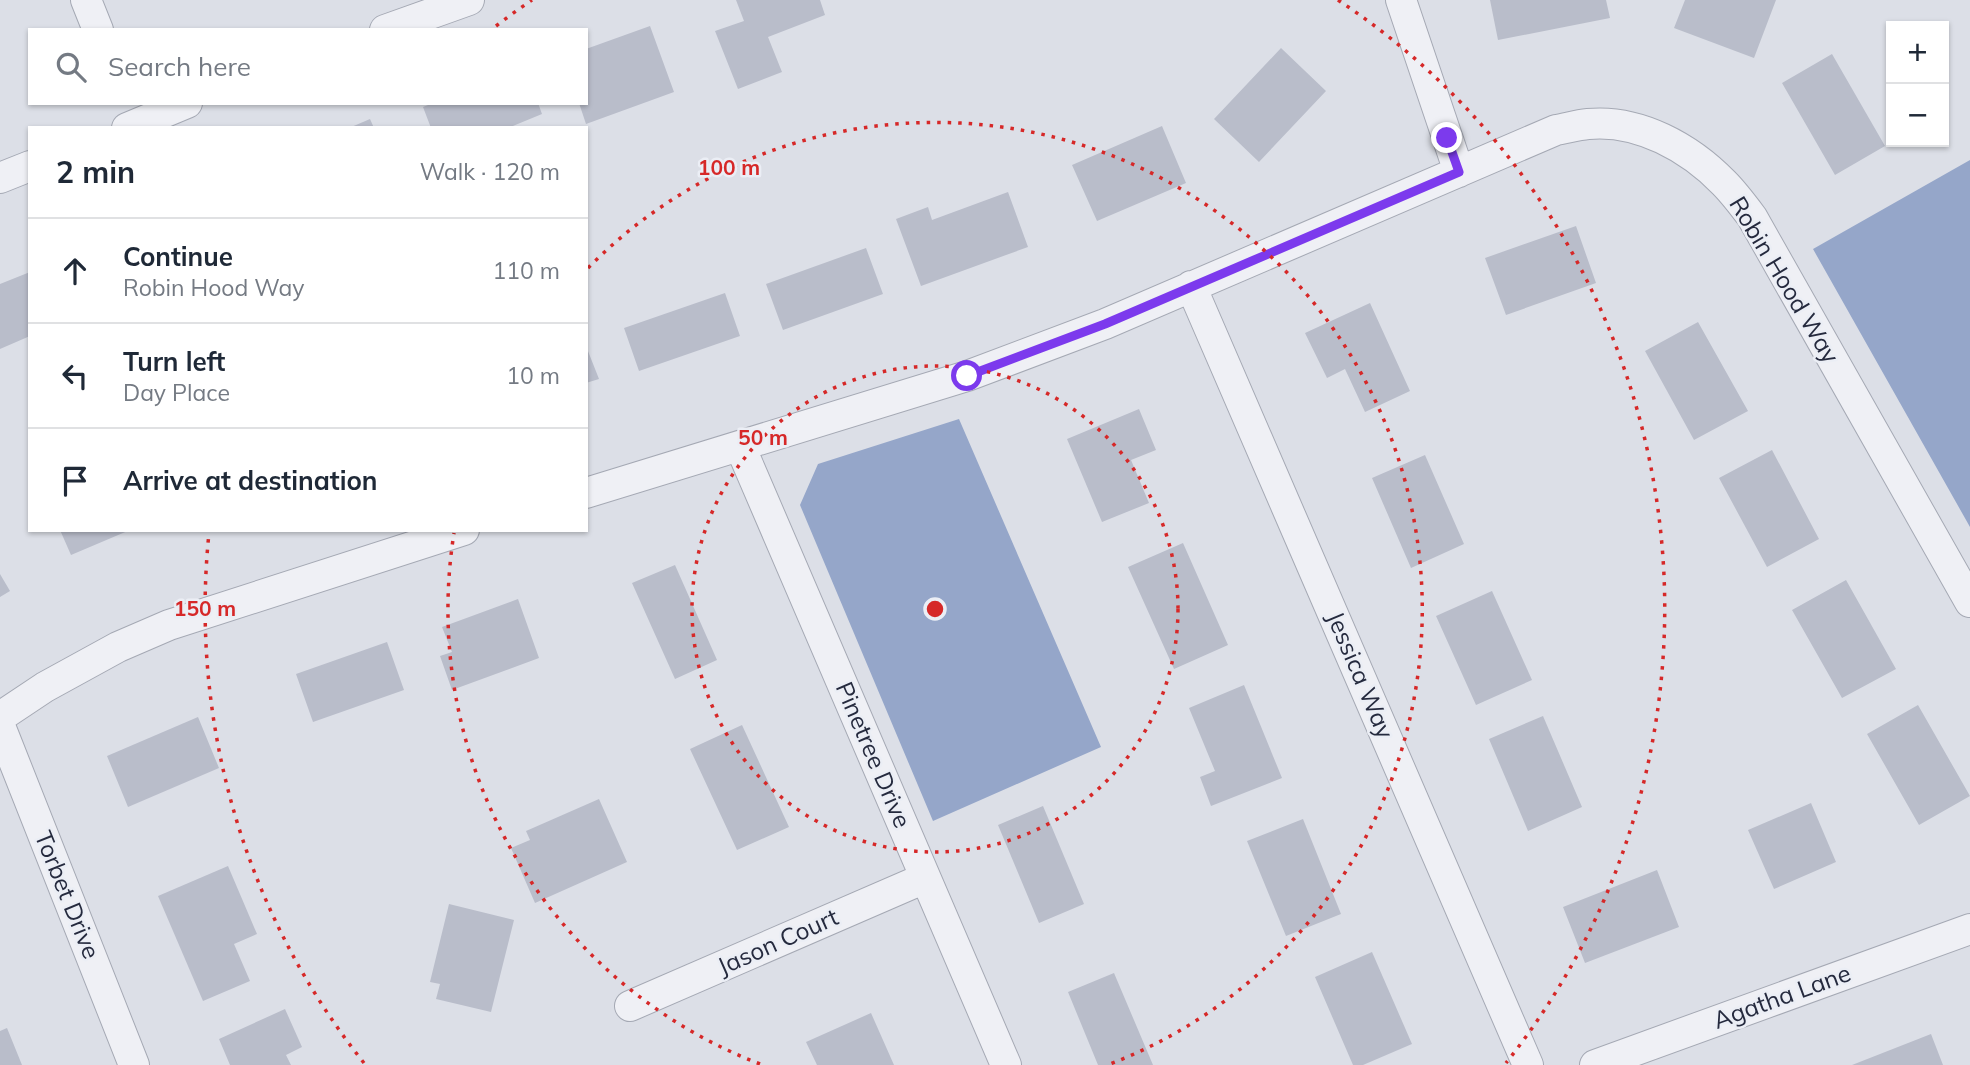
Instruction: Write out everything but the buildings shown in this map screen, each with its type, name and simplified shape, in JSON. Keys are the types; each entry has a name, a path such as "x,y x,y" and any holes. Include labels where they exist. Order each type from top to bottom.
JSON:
{"street":[{"path":"86,0 97,28"},
{"path":"391,28 469,0"},
{"path":"1401,0 1459,172"},
{"path":"130,118 179,105"},
{"name":"Robin Hood Way","path":"588,492 967,376 1105,324 1556,130 1590,124 1626,126 1660,137 1694,156 1724,183 1752,217 1970,602"},
{"path":"0,178 28,167"},
{"name":"Jessica Way","path":"1191,286 1528,1065"},
{"name":"Pinetree Drive","path":"740,446 1006,1065"},
{"path":"0,717 45,687 106,654 169,625 458,532"},
{"name":"Torbet Drive","path":"0,726 134,1065"},
{"name":"Jason Court","path":"630,1006 925,878"},
{"name":"Agatha Lane","path":"1595,1065 1970,929"}],"water":[{"path":"1970,160 1970,527 1813,249"},
{"path":"959,419 1101,747 933,821 800,505 818,464"}],"route":[{"path":"967,376 1105,324 1459,172 1447,138"}]}
